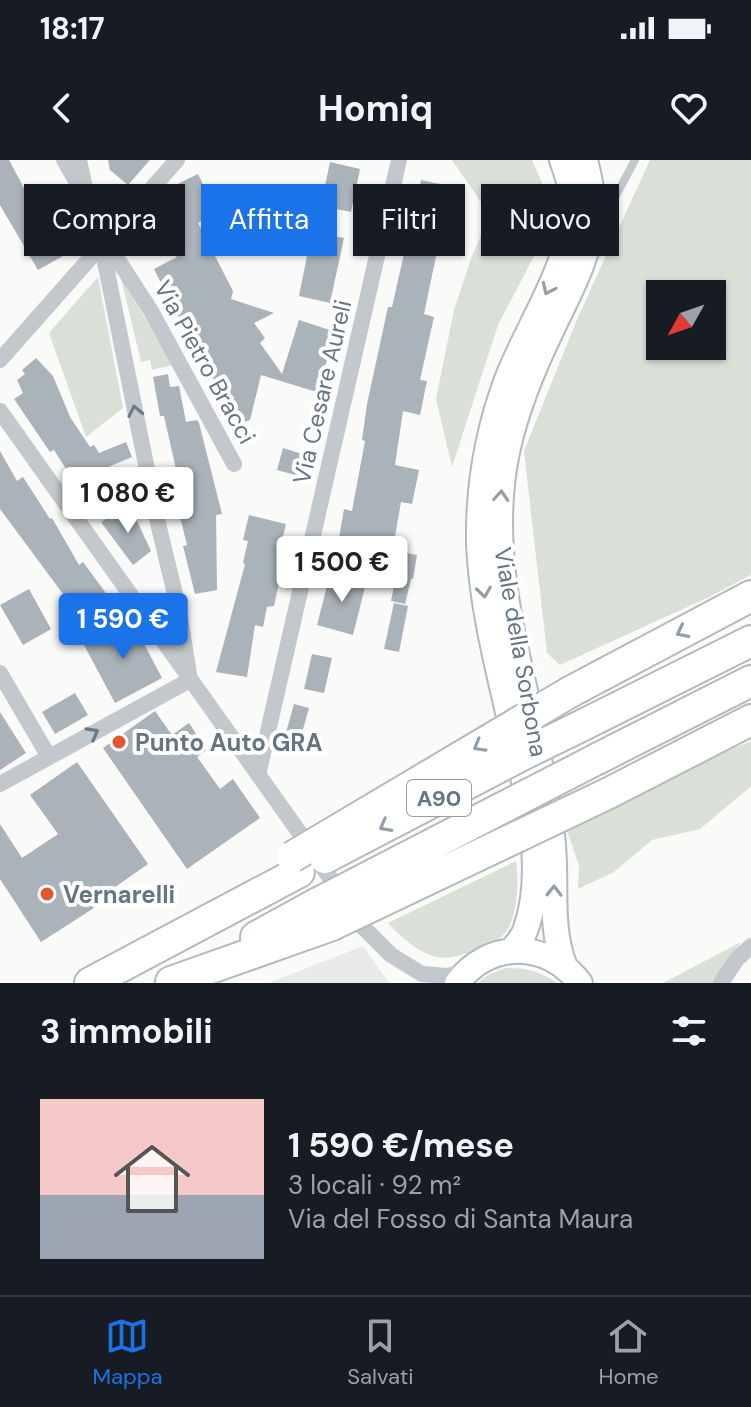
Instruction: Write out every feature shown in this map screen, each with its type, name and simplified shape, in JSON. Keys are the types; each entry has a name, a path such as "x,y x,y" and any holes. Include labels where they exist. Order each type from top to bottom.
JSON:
{"highway":[{"path":"295,864 570,692 751,596"},
{"name":"A90","path":"90,983 160,946 295,864 751,641"},
{"name":"A90","path":"170,983 326,914 597,759 751,681"},
{"path":"326,914 609,793 750,721"}],"street":[{"path":"64,160 78,184"},
{"path":"79,160 84,184"},
{"path":"156,184 177,160"},
{"name":"Via Cesare Aureli","path":"258,775 399,160"},
{"name":"Viale della Sorbona","path":"511,951 523,936 528,921 534,888 535,854 485,603 480,552 480,500 492,426 503,392 566,242 572,201 562,160"},
{"name":"Viale della Sorbona","path":"573,975 560,955 554,924 552,836 505,597 500,520 503,470 515,421 590,237 593,205 585,160"},
{"path":"0,360 94,256"},
{"path":"104,256 157,519 179,611 190,680"},
{"name":"Via Pietro Bracci","path":"112,256 151,311 234,464"},
{"path":"0,411 363,927 391,955 425,979 461,978 483,959 511,951 543,955 573,975"},
{"path":"154,628 169,621 179,611"},
{"path":"0,673 49,757"},
{"path":"0,784 190,680"},
{"path":"721,983 737,959 751,946"}],"lane":[{"path":"619,190 635,160"}],"shaded area":[{"path":"452,160 532,160 542,184 481,184 481,202"},
{"path":"650,160 751,160 751,575 560,665 547,653 524,451 606,256 619,256 619,228"},
{"path":"481,236 481,256 534,256 498,325 452,467 436,399 454,310"},
{"path":"98,277 123,408 86,437 49,333"},
{"path":"121,278 173,365 152,370 150,360 141,362"},
{"path":"751,741 751,786 700,829 652,840 614,872 578,889 579,865 567,831 670,775"},
{"path":"516,861 517,889 512,919 504,934 488,945 457,956 438,957 414,947 388,923"},
{"path":"741,942 713,983 663,983"},
{"path":"363,946 389,983 269,983"},
{"path":"506,968 533,971 557,983 478,983"}],"building":[{"path":"0,160 9,160 24,188 24,246 0,205"},
{"path":"108,160 150,160 129,184 110,170"},
{"path":"330,162 360,169 357,184 353,184 351,212 337,209 337,184 326,184"},
{"path":"198,174 203,184 201,221 198,223 201,229 201,256 215,256 233,291 231,299 274,313 254,323 265,338 260,343 282,374 299,320 336,332 317,392 261,375 250,420 239,424 194,347 154,269 175,256 185,256 185,184 177,184"},
{"path":"337,236 344,238 330,303 299,296 307,256 337,256"},
{"path":"30,256 63,256 38,270"},
{"path":"403,256 436,256 424,314 434,317 420,380 427,381 420,415 403,411 395,465 419,470 412,504 401,502 392,554 338,544 344,509 352,511 365,441 362,440 367,404 388,307 392,307"},
{"path":"36,358 53,376 70,417 90,447 94,445 99,453 126,442 132,457 108,467 112,474 82,494 54,450 50,452 14,399 23,393 17,380 25,374 22,370"},
{"path":"168,374 170,387 179,386 186,422 197,420 199,423 222,514 216,515 217,590 195,594 171,480 178,478 164,416 160,416 153,377"},
{"path":"283,448 312,457 306,478 277,470"},
{"path":"0,451 17,481 23,477 52,518 79,565 83,562 111,600 83,621 0,509"},
{"path":"125,507 137,521 151,551 133,565 101,522"},
{"path":"249,515 286,524 281,545 287,546 274,606 267,607 263,627 255,625 247,677 216,672 245,564 248,541 243,540"},
{"path":"401,552 417,555 405,604 391,601"},
{"path":"330,574 366,583 353,635 317,625"},
{"path":"29,589 51,629 23,645 0,605"},
{"path":"394,603 408,606 399,652 384,649"},
{"path":"131,619 162,678 115,703 84,645"},
{"path":"312,654 332,658 324,693 304,689"},
{"path":"75,693 88,715 55,734 42,712"},
{"path":"294,704 309,708 300,740 285,736"},
{"path":"155,711 172,735 189,723 207,750 197,757 220,789 233,779 260,818 187,869 103,748"},
{"path":"0,712 26,753 0,770"},
{"path":"77,762 148,864 91,904 94,908 41,942 0,879 0,824 22,858 58,834 30,795"}],"place":[{"name":"Punto Auto GRA","path":"119,742"},
{"name":"Vernarelli","path":"47,894"}]}
